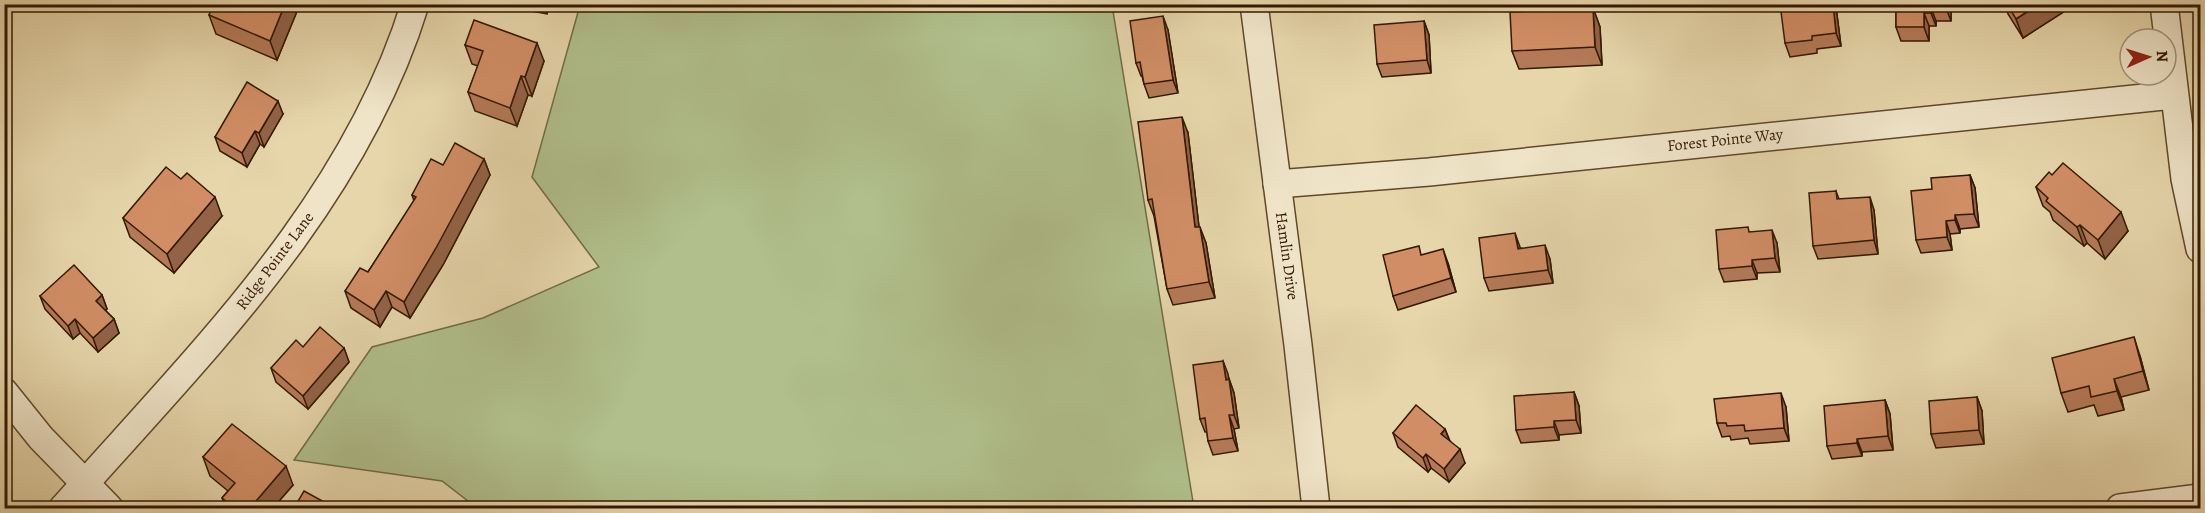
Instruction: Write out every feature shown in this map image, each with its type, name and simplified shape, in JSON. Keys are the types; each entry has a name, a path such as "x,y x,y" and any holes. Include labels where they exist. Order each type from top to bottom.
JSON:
{"street":[{"name":"Ridge Pointe Lane","path":"63,508 246,302 298,233 344,164 382,93 415,4"},
{"name":"Hamlin Drive","path":"1254,4 1298,345 1316,508"},
{"path":"2164,4 2173,95 2185,179 2200,249"},
{"name":"Forest Pointe Way","path":"1277,184 1430,172 2173,95"},
{"path":"4,392 41,438 84,485 109,508"},
{"path":"2120,508 2200,498"}],"green space":[{"path":"580,5 1112,5 1194,508 477,508 442,481 294,460 372,347 483,318 599,267 532,177"}],"building":[{"path":"213,4 285,4 270,41 209,15"},
{"path":"1780,4 1833,4 1836,33 1812,36 1812,40 1785,43"},
{"path":"1896,4 1946,4 1946,8 1931,8 1931,13 1924,13 1924,27 1896,27"},
{"path":"2007,4 2039,4 2016,19"},
{"path":"1593,8 1595,47 1512,51 1510,12"},
{"path":"1163,16 1173,80 1144,84 1140,62 1136,63 1130,21"},
{"path":"474,20 537,43 525,77 521,76 510,108 468,92 483,51 465,45"},
{"path":"1424,21 1427,60 1377,64 1374,25"},
{"path":"247,82 278,101 259,133 255,131 242,153 215,137"},
{"path":"1182,117 1195,227 1200,227 1209,282 1167,289 1152,199 1148,200 1138,122"},
{"path":"455,143 484,159 404,302 386,291 374,310 345,291 360,268 368,272 416,197 412,195 431,159 443,165"},
{"path":"2063,163 2121,212 2098,240 2080,225 2077,227 2046,201 2048,198 2036,187 2049,172 2052,175"},
{"path":"166,167 181,179 187,173 215,197 167,254 123,218"},
{"path":"1970,175 1974,214 1955,215 1955,220 1946,221 1947,237 1916,240 1911,191 1932,189 1931,178"},
{"path":"1836,191 1837,199 1870,197 1874,240 1813,246 1809,193"},
{"path":"1748,227 1749,232 1772,230 1775,258 1752,260 1752,266 1719,269 1716,230"},
{"path":"1515,233 1518,249 1545,245 1548,270 1484,278 1479,238"},
{"path":"1419,246 1421,255 1443,249 1451,278 1393,296 1383,255"},
{"path":"74,265 102,295 96,301 114,319 93,338 75,319 68,326 40,296"},
{"path":"320,327 344,348 303,396 271,368 296,340 303,347"},
{"path":"2134,337 2143,371 2114,379 2117,391 2091,397 2089,386 2061,393 2052,358"},
{"path":"1223,361 1226,380 1229,379 1234,415 1229,415 1233,438 1208,441 1205,418 1200,419 1193,365"},
{"path":"1574,392 1576,420 1554,421 1554,427 1516,430 1514,396"},
{"path":"1781,393 1784,428 1745,431 1744,425 1727,426 1726,423 1717,423 1714,399"},
{"path":"1977,397 1979,430 1931,434 1929,401"},
{"path":"1885,400 1888,436 1857,439 1857,443 1827,446 1824,406"},
{"path":"1416,405 1445,429 1441,434 1460,449 1444,469 1426,454 1423,458 1393,433"},
{"path":"232,424 286,466 250,508 235,508 222,498 235,483 203,457"},
{"path":"304,491 335,508 294,508"}]}
